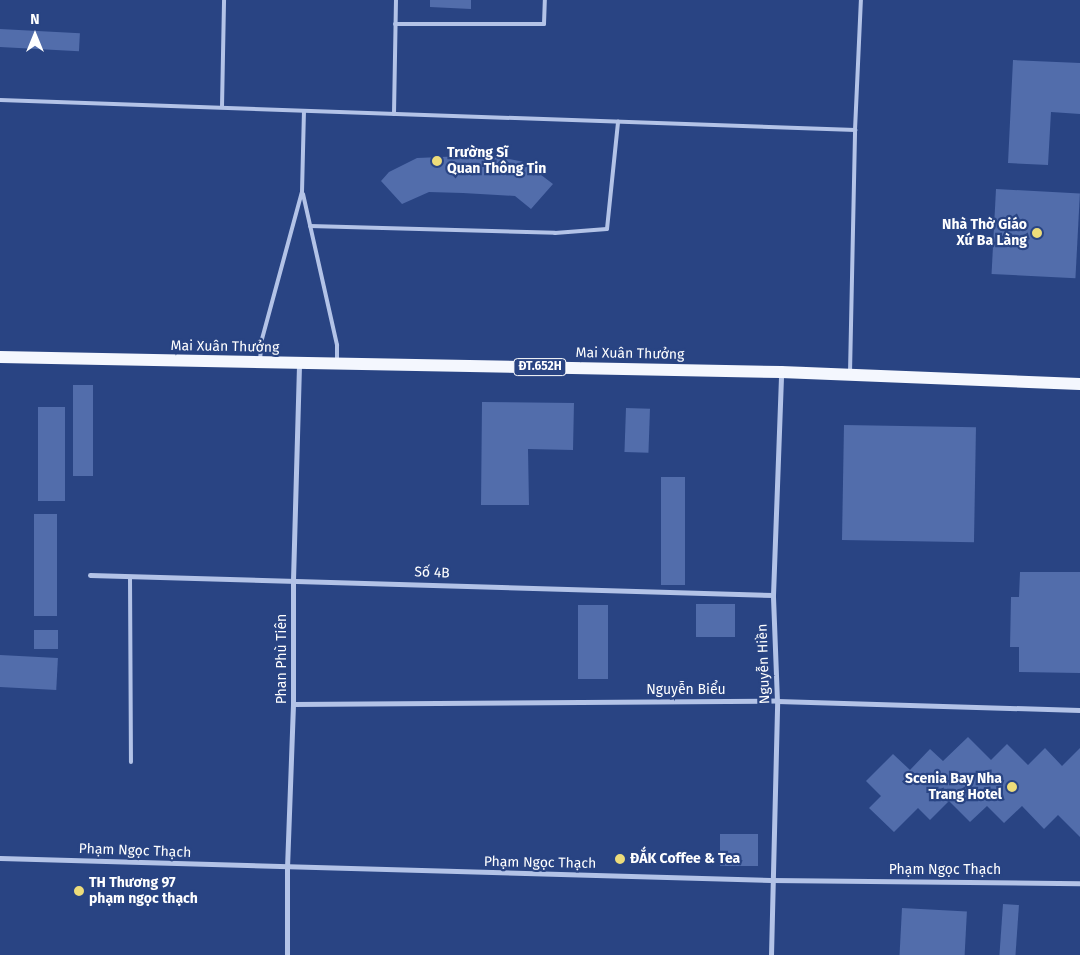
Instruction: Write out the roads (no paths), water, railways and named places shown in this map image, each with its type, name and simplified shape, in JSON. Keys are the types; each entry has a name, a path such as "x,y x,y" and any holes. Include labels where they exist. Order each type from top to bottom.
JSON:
{"main road":[{"name":"Mai Xuân Thưởng","path":"0,357 781,372 1080,384"}],"street":[{"name":"Phan Phù Tiên","path":"287,955 286,868 293,704 293,580 299,363"},
{"name":"Nguyễn Hiền","path":"772,955 777,701 772,595 781,372"},
{"name":"Số 4B","path":"90,575 772,595"},
{"name":"Nguyễn Biểu","path":"293,704 777,701 1080,710"},
{"name":"Phạm Ngọc Thạch","path":"0,858 286,868 772,880 1080,882"}],"lane":[{"path":"222,108 224,0"},
{"path":"394,114 396,0"},
{"path":"395,24 544,24 544,0"},
{"path":"850,375 855,130 861,0"},
{"path":"0,100 855,130"},
{"path":"260,363 262,339 302,192 304,110"},
{"path":"310,226 554,233 607,229 618,122"},
{"path":"302,192 336,345 336,363"},
{"path":"130,577 131,762"}],"place":[{"name":"Trường Sĩ Quan Thông Tin","path":"437,161"},
{"name":"Nhà Thờ Giáo Xứ Ba Làng","path":"1037,233"},
{"name":"Scenia Bay Nha Trang Hotel","path":"1012,787"},
{"name":"ĐẮK Coffee & Tea","path":"620,859"},
{"name":"TH Thương 97 phạm ngọc thạch","path":"79,891"}]}
